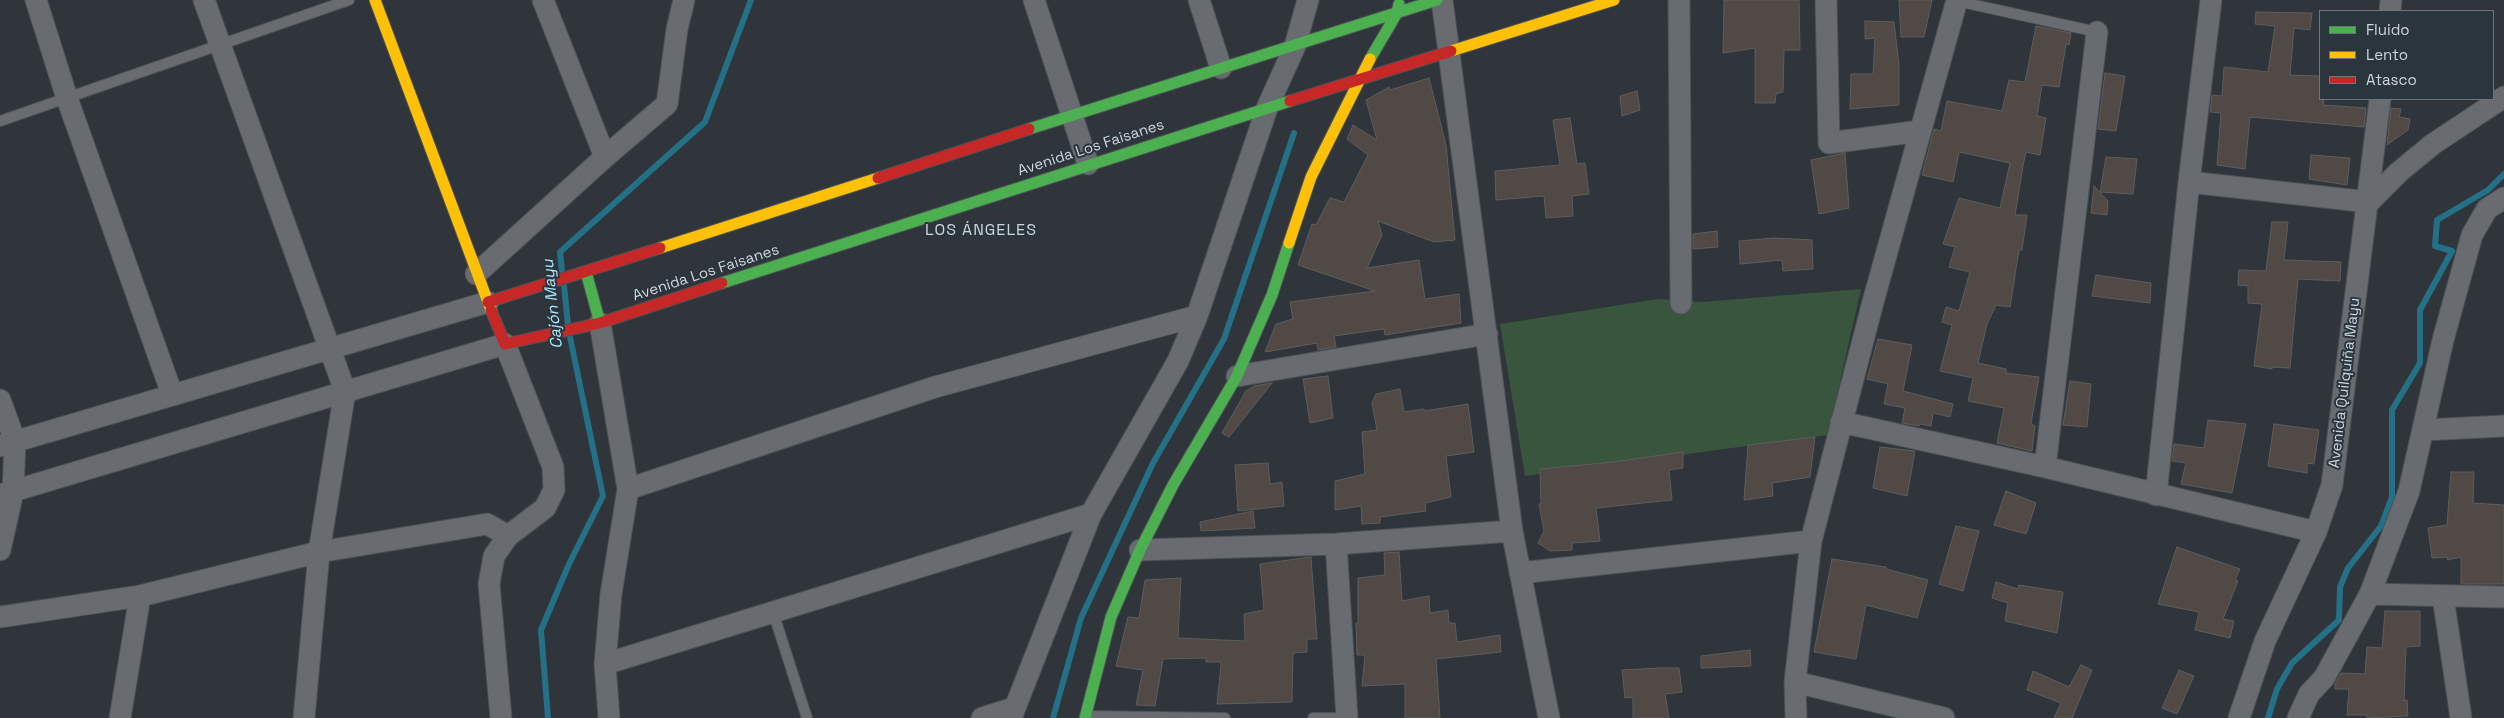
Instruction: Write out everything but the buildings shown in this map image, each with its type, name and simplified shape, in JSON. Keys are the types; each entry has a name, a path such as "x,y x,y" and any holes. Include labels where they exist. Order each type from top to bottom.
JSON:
{"street":[{"path":"36,0 67,98 172,394"},
{"path":"204,0 344,391 319,552 304,718"},
{"path":"374,0 476,274 553,466 554,490 545,508 508,536 494,556 490,584 501,718"},
{"path":"542,0 605,156"},
{"path":"476,274 605,156 667,104 677,29 684,0"},
{"path":"1034,0 1088,164"},
{"path":"1199,0 1221,68"},
{"path":"982,718 1012,713 1091,514 1178,361 1197,316 1267,108 1295,46 1308,0"},
{"path":"1085,717 1111,617 1140,550 1173,485 1237,376 1272,296 1311,177 1356,82 1396,13 1401,0"},
{"path":"8,444 552,283 1071,115 1437,0"},
{"path":"1442,0 1512,531 1549,718"},
{"name":"Avenida Los Faisanes","path":"505,344 600,323 1088,164 1614,0"},
{"path":"1679,0 1681,304"},
{"path":"1826,0 1829,143 1920,131"},
{"path":"1796,718 1795,682 1811,541 1841,422 1957,0"},
{"path":"2156,495 2189,182 2211,0"},
{"path":"2045,467 2097,32"},
{"path":"2189,182 2369,202 2399,172 2433,144 2504,96"},
{"name":"Avenida Quilquiña Mayu","path":"2239,718 2265,642 2316,532 2332,485 2369,202 2380,100"},
{"path":"2298,718 2309,694 2324,678 2370,594 2409,491 2444,340 2472,236 2488,209 2504,198"},
{"path":"586,272 600,323 628,489 611,594 606,664 609,718"},
{"path":"628,489 935,387 1197,316"},
{"path":"1237,376 1487,334"},
{"path":"6,493 505,344"},
{"path":"0,400 8,444 6,493 0,550"},
{"path":"1841,422 2045,467 2316,532"},
{"path":"2424,430 2504,426"},
{"path":"606,664 1091,514"},
{"path":"0,617 140,596 319,552 487,524 508,536"},
{"path":"1140,550 1336,544 1512,531"},
{"path":"1520,573 1811,541"},
{"path":"1336,544 1347,718"},
{"path":"2370,594 2504,597"},
{"path":"120,718 140,596"},
{"path":"2443,597 2461,718"},
{"path":"1795,682 1944,718"}],"lane":[{"path":"0,121 349,0"},
{"path":"1957,0 2097,32"},
{"path":"773,612 807,718"},
{"path":"1085,717 1225,718"},
{"path":"1313,718 1347,718"}],"green space":[{"path":"1861,289 1828,435 1525,476 1500,324 1658,299 1702,302"}],"waterway":[{"name":"Cajón Mayu","path":"562,272 560,252 705,122 751,0"},
{"path":"1053,718 1081,618 1153,463 1224,339 1294,133"},
{"path":"2268,718 2277,689 2292,663 2339,620 2340,587 2348,568 2381,526 2392,497 2392,410 2420,363 2420,310 2452,251 2435,246 2437,220 2488,190 2504,174"},
{"name":"Cajón Mayu","path":"564,285 568,325"},
{"name":"Cajón Mayu","path":"548,718 541,630 569,564 603,496 570,337"}],"traffic: fast":[{"path":"1029,129 1437,0"},
{"path":"1370,59 1397,13 1399,4"},
{"path":"722,283 1290,101"},
{"path":"1085,718 1111,617 1140,550 1173,485 1237,376 1272,295 1289,243"},
{"path":"586,272 600,323"}],"traffic: slow":[{"path":"375,0 491,310"},
{"path":"1451,51 1614,0"},
{"path":"1289,243 1311,177 1370,59"},
{"path":"660,248 878,178"}],"traffic: jam":[{"path":"1290,101 1451,51"},
{"path":"878,178 1029,129"},
{"path":"488,302 660,248"},
{"path":"491,310 505,344 600,323 722,283"}],"district":[{"name":"LOS ÁNGELES","path":"981,231"}]}
